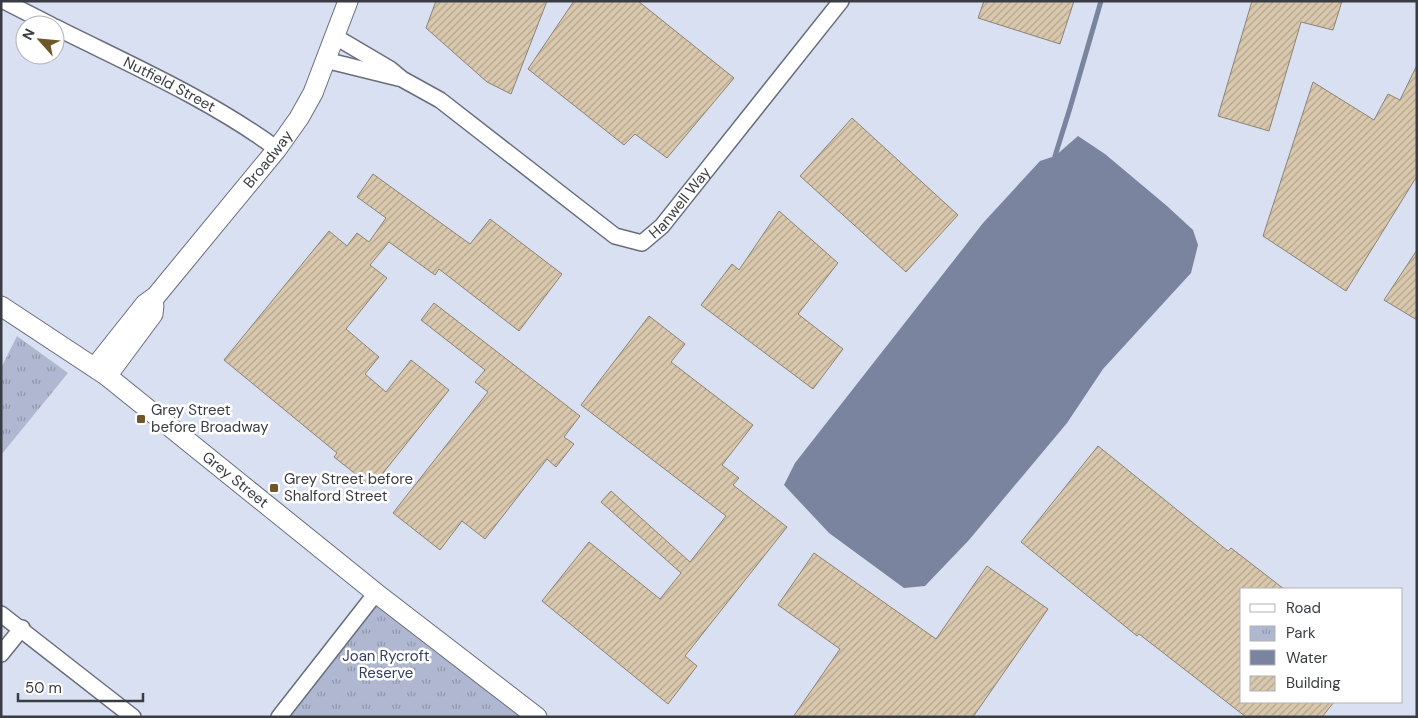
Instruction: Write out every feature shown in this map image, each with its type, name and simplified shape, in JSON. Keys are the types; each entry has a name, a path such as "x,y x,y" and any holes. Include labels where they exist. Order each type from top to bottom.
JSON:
{"street":[{"path":"4,1 31,15"},
{"name":"Broadway","path":"101,372 144,304 156,296 277,149 298,118 313,92 348,1"},
{"name":"Hanwell Way","path":"334,36 390,69 402,79 440,100 615,236 642,242 662,226 841,1"},
{"name":"Nutfield Street","path":"65,32 182,91 255,132 277,149"},
{"name":"Hanwell Way","path":"325,60 402,79"},
{"name":"Grey Street","path":"1,306 101,372 376,592 537,717"},
{"path":"279,717 376,592"},
{"path":"1,614 22,628 133,717"},
{"path":"1,654 22,628"}],"green space":[{"path":"17,336 68,373 1,455 1,368"},
{"name":"Joan Rycroft Reserve","path":"376,593 537,717 279,717"}],"water":[{"path":"1078,136 1105,154 1193,230 1198,245 1191,273 1103,369 1067,423 969,540 925,586 904,588 829,533 784,485 795,463 983,223 1040,161 1055,156"}],"building":[{"path":"436,1 547,1 511,94 487,82 426,28"},
{"path":"574,1 638,1 734,78 667,158 635,134 624,145 528,69"},
{"path":"984,1 1074,1 1060,44 978,18"},
{"path":"1252,1 1342,1 1333,30 1301,22 1269,131 1218,116"},
{"path":"1417,65 1417,176 1346,291 1263,236 1313,82 1374,120 1388,94 1400,100"},
{"path":"852,118 958,215 906,272 800,176"},
{"path":"373,174 470,244 490,219 562,274 519,331 439,269 435,275 389,242 370,265 387,278 346,329 379,357 365,374 386,392 411,360 449,390 372,487 334,457 337,453 224,360 329,231 347,246 357,233 369,242 386,218 357,197"},
{"path":"779,211 838,263 798,314 843,349 813,389 701,305 732,264 739,270"},
{"path":"1417,250 1417,320 1384,300"},
{"path":"434,303 580,416 564,437 574,444 556,467 547,459 485,539 462,521 440,550 393,513 488,392 475,382 485,370 421,320"},
{"path":"649,316 685,344 671,362 753,425 722,465 739,478 733,485 787,527 685,656 697,666 668,704 542,601 589,542 660,599 681,573 601,502 611,491 690,562 726,516 581,405"},
{"path":"1098,446 1228,551 1231,548 1283,588 1240,588 1240,703 1333,703 1322,717 1246,717 1139,634 1137,636 1021,542"},
{"path":"814,553 936,639 987,566 1048,609 973,717 793,717 840,649 778,605"}],"waterway":[{"path":"1055,156 1101,1"}],"place":[{"name":"Grey Street before Broadway","path":"141,419"},
{"name":"Grey Street before Shalford Street","path":"274,488"}]}
